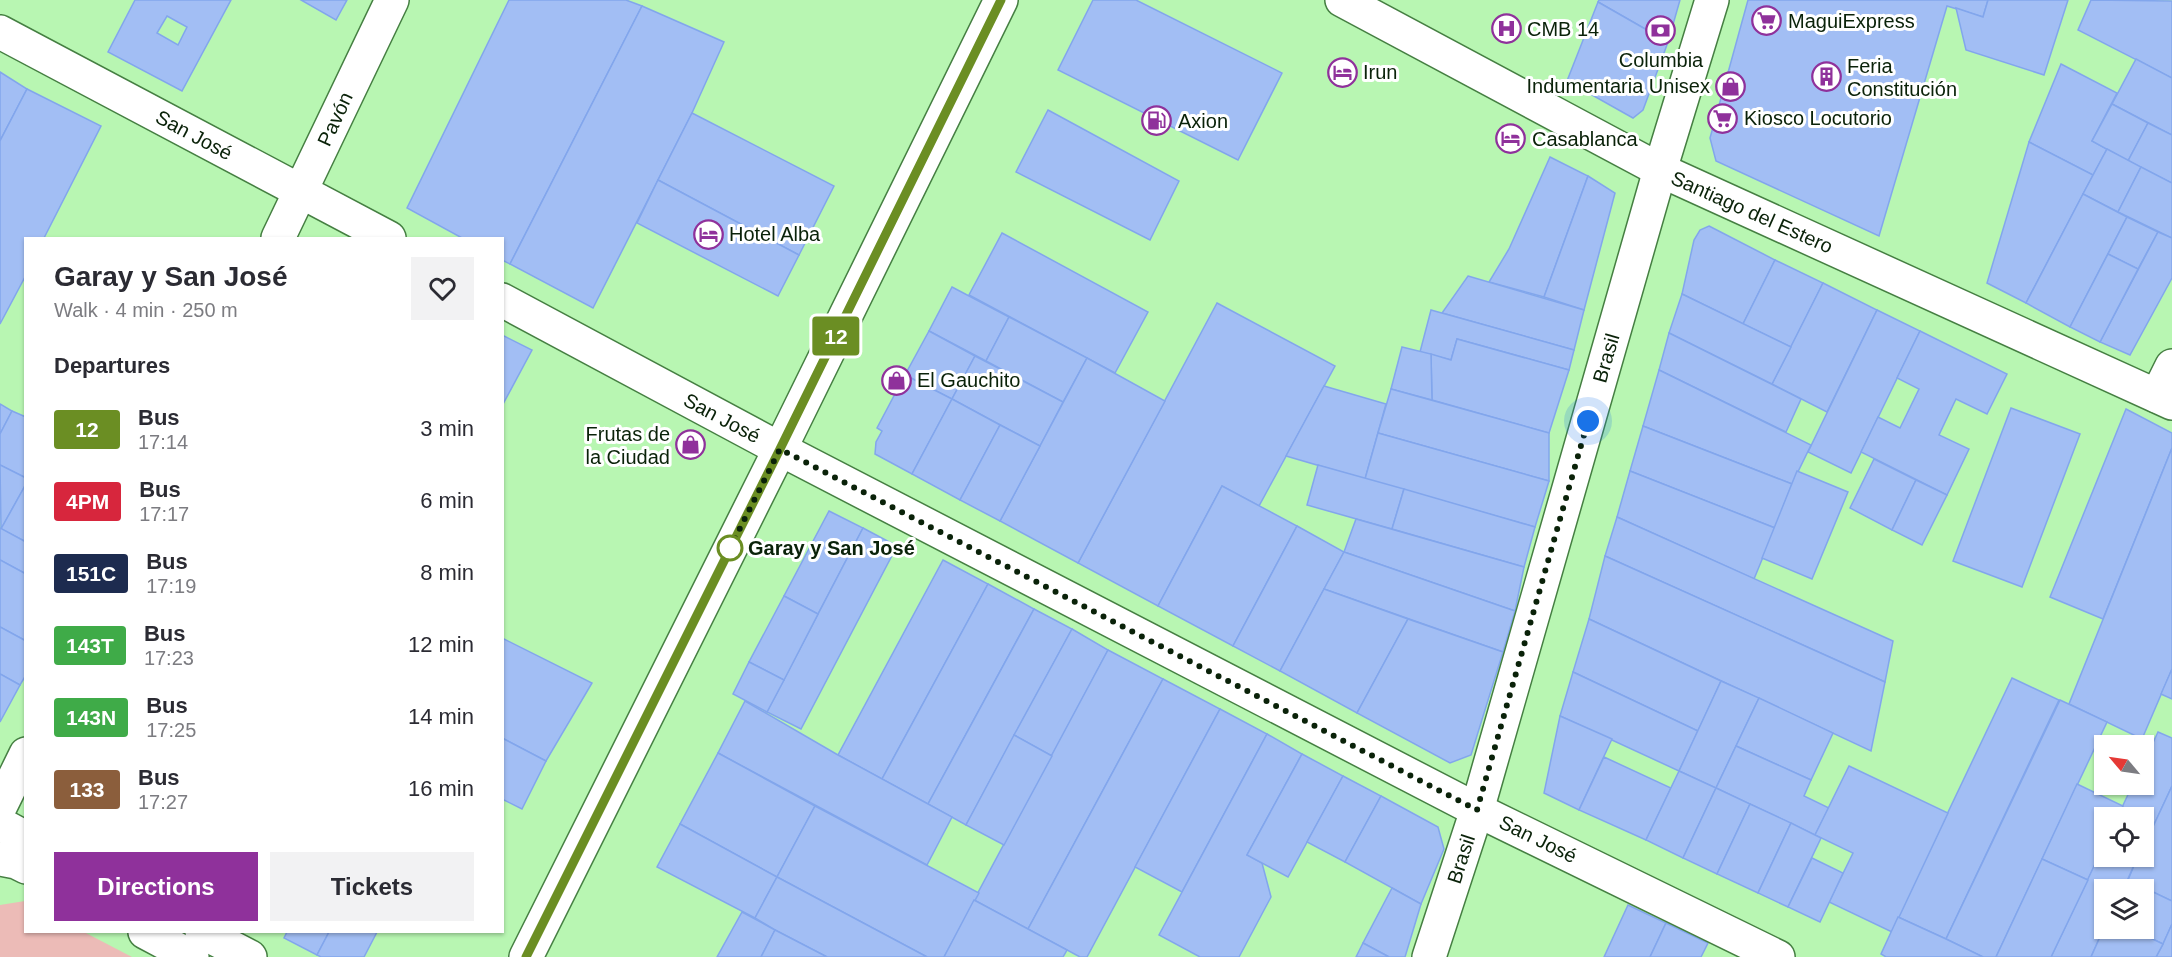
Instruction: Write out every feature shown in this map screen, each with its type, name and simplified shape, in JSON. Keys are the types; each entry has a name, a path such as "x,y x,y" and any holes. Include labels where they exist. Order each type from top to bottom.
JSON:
{"street":[{"name":"Pavón","path":"278,237 392,0"},
{"path":"526,957 1001,0"},
{"name":"Santiago del Estero","path":"1342,0 1660,170 2164,400"},
{"name":"Brasil","path":"1429,957 1477,810 1660,170 1712,0"},
{"name":"San José","path":"0,32 387,237"},
{"name":"San José","path":"504,301 780,449 1477,810 1778,957"},
{"path":"2164,400 2172,366"},
{"path":"0,807 24,758"},
{"path":"0,824 24,837"},
{"path":"0,859 24,866"},
{"path":"147,933 192,957"},
{"path":"204,933 250,957"}],"shaded area":[{"path":"24,901 24,933 86,933 132,957 0,957 0,905"}],"building":[{"path":"135,0 231,0 182,91 108,52","holes":["167,16 187,27 178,45 157,33"]},
{"path":"301,0 347,0 336,20"},
{"path":"509,0 626,0 642,6 510,264 504,261 504,237 460,237 407,208"},
{"path":"1093,0 1136,0 1282,73 1238,160 1058,70"},
{"path":"1599,0 1680,0 1668,42 1598,2"},
{"name":"Feria Constitución","path":"1748,0 1988,0 1983,17 1947,6 1879,236 1716,161 1710,138"},
{"path":"1988,0 2068,0 2044,75 1966,50 1956,8 1983,17"},
{"path":"2091,0 2172,1 2172,78 2078,30"},
{"path":"1598,2 1668,42 1643,110 1633,118 1567,81"},
{"path":"642,6 724,42 692,113 593,308 510,264"},
{"path":"2136,59 2172,78 2172,135 2112,104"},
{"path":"2061,64 2117,93 2092,141 2107,149 2093,175 2029,142"},
{"path":"0,72 27,89 0,141"},
{"path":"27,89 101,126 45,237 24,237 24,279 0,324 0,141"},
{"path":"2112,104 2148,123 2128,161 2092,141"},
{"path":"1048,110 1179,181 1150,240 1016,172"},
{"path":"692,113 834,186 799,255 658,180"},
{"path":"2148,123 2172,135 2172,183 2128,161"},
{"path":"2029,142 2093,175 2026,303 1987,283"},
{"path":"2107,149 2141,167 2118,212 2083,194"},
{"path":"1550,157 1588,176 1544,297 1489,282 1509,249"},
{"path":"2141,167 2172,183 2172,238 2118,212"},
{"path":"1588,176 1615,193 1584,310 1544,297"},
{"name":"Hotel Alba","path":"658,180 799,255 778,296 637,223"},
{"path":"2083,194 2127,217 2070,327 2026,303"},
{"path":"2127,217 2158,232 2138,269 2108,254"},
{"path":"1709,226 1775,260 1743,324 1682,294 1694,240 1700,230"},
{"path":"2158,232 2172,238 2172,278 2130,355 2100,342"},
{"path":"1002,233 1148,312 1115,373 969,295"},
{"path":"2108,254 2138,269 2100,342 2070,327"},
{"path":"1775,260 1823,283 1791,347 1743,324"},
{"path":"1468,276 1584,310 1574,350 1442,313"},
{"path":"1823,283 1877,310 1827,412 1772,384"},
{"path":"952,287 1009,317 986,361 929,331"},
{"path":"1682,294 1791,347 1772,384 1669,333"},
{"path":"1217,303 1335,366 1259,506 1222,486 1158,606 1078,563"},
{"path":"1431,310 1574,350 1569,370 1457,339 1451,360 1420,352"},
{"path":"1877,310 1920,331 1851,473 1808,452"},
{"path":"1009,317 1087,358 1063,402 986,361"},
{"path":"929,331 975,356 952,399 905,375"},
{"path":"1920,331 2007,374 1987,414 1956,399 1939,435 1969,449 1947,495 1861,452 1878,417 1900,428 1919,389 1897,378"},
{"path":"1669,333 1801,399 1786,432 1659,370"},
{"path":"504,336 532,350 504,402"},
{"path":"1457,339 1569,370 1549,433 1432,400 1431,354 1451,360"},
{"path":"1402,347 1431,354 1432,400 1391,389"},
{"path":"975,356 1063,402 1040,446 952,399"},
{"path":"1087,358 1165,401 1078,563 1000,521"},
{"path":"1659,370 1811,445 1792,484 1643,426"},
{"path":"905,375 952,399 912,474 875,454 876,442 882,431 877,428"},
{"path":"1324,386 1386,404 1365,479 1286,456"},
{"path":"1391,389 1549,433 1549,481 1378,433"},
{"path":"952,399 1000,425 960,500 912,474"},
{"path":"0,404 12,411 0,434"},
{"path":"2011,408 2080,434 2022,587 1953,561"},
{"path":"2126,409 2172,433 2172,448 2103,619 2050,597"},
{"path":"12,411 24,416 24,477 0,465 0,434"},
{"path":"1000,425 1040,446 1000,521 960,500"},
{"path":"1643,426 1792,484 1775,528 1630,471"},
{"path":"1378,433 1549,481 1535,527 1365,479"},
{"path":"2172,448 2172,669 2144,735 2134,735 2069,704"},
{"path":"1874,459 1916,480 1892,530 1850,508"},
{"path":"0,465 24,477 24,488 1,529"},
{"path":"1318,465 1404,489 1392,529 1307,505"},
{"path":"1630,471 1775,528 1754,579 1617,517"},
{"path":"1797,471 1848,492 1812,579 1762,558"},
{"path":"1916,480 1947,495 1922,545 1892,530"},
{"path":"1222,486 1297,526 1233,646 1158,606"},
{"path":"24,488 24,541 1,529"},
{"path":"1404,489 1535,527 1524,567 1392,529"},
{"path":"829,511 863,528 818,614 784,596"},
{"path":"1617,517 1893,641 1885,682 1605,556"},
{"path":"1356,519 1524,567 1515,611 1344,552"},
{"path":"1297,526 1344,552 1280,671 1233,646"},
{"path":"0,528 24,541 24,573 0,560"},
{"path":"863,528 897,546 801,729 767,712"},
{"path":"1344,552 1515,611 1503,652 1324,589"},
{"path":"1605,556 1885,682 1871,751 1589,619"},
{"path":"0,560 24,573 24,640 0,627"},
{"path":"943,560 988,584 882,779 838,755"},
{"path":"988,584 1034,609 928,804 882,779"},
{"path":"1324,589 1408,619 1357,713 1280,671"},
{"path":"784,596 818,614 784,680 749,662"},
{"path":"1034,609 1072,629 966,825 928,804"},
{"path":"1408,619 1503,652 1471,755 1450,763 1357,713"},
{"path":"1589,619 1721,681 1698,731 1573,672"},
{"path":"0,627 24,640 24,678 20,685 0,674"},
{"path":"1072,629 1108,650 1052,756 1014,735"},
{"path":"504,639 592,683 546,761 504,739"},
{"path":"1108,650 1163,679 1028,929 974,900"},
{"path":"749,662 784,680 767,712 733,694"},
{"path":"2172,669 2172,699 2161,694"},
{"path":"1573,672 1698,731 1679,771 1560,716"},
{"path":"0,674 20,685 0,722"},
{"path":"2012,678 2059,700 1946,939 1898,917"},
{"path":"1163,679 1220,709 1087,957 1080,957 1028,929"},
{"path":"1721,681 1759,698 1716,788 1679,771"},
{"path":"1759,698 1833,733 1811,780 1736,746"},
{"path":"2060,700 2107,722 2101,735 2094,735 2094,750 1996,957 1983,957 1946,939"},
{"path":"745,701 952,817 927,865 718,753"},
{"path":"1220,709 1267,734 1182,892 1135,867"},
{"path":"1560,716 1612,739 1579,810 1544,793"},
{"path":"2158,732 2172,738 2172,786 2154,825 2154,807 2122,807 2128,795 2154,795 2154,741"},
{"path":"1267,734 1302,754 1247,855 1262,863 1271,897 1239,957 1200,957 1159,935"},
{"path":"1014,735 1052,756 1004,845 966,825"},
{"path":"504,739 546,761 522,809 504,800"},
{"path":"1736,746 1811,780 1804,796 1829,808 1815,835 1716,788"},
{"path":"718,753 815,806 777,877 680,824"},
{"path":"1302,754 1343,776 1288,877 1247,855"},
{"path":"1604,757 1671,788 1646,840 1579,810"},
{"path":"1849,766 1948,813 1892,932 1829,902 1853,853 1815,835"},
{"path":"1679,771 1716,788 1683,858 1646,840"},
{"path":"1343,776 1381,796 1345,862 1307,842"},
{"path":"2077,784 2094,792 2094,795 2100,795 2123,806 2094,807 2094,867 2088,880 2042,859"},
{"path":"2172,786 2172,901 2154,892 2154,879 2128,879 2133,867 2154,867 2154,825"},
{"path":"1716,788 1750,804 1717,874 1683,858"},
{"path":"1381,796 1438,827 1444,849 1421,904 1345,862"},
{"path":"1750,804 1791,823 1758,893 1717,874"},
{"path":"815,806 979,893 944,957 927,957 777,877"},
{"path":"1791,823 1821,838 1788,907 1758,893"},
{"path":"680,824 777,877 755,918 657,867"},
{"path":"1812,858 1843,873 1820,922 1788,907"},
{"path":"2042,859 2088,880 2051,957 1996,957"},
{"path":"2094,866 2133,867 2128,879 2094,879 2094,939 2099,939 2091,957 2051,957"},
{"path":"777,877 927,957 827,957 775,930 755,918"},
{"path":"1392,888 1421,904 1405,957 1389,957 1363,943"},
{"path":"2154,892 2172,901 2172,924 2163,944 2153,939"},
{"path":"974,900 1067,950 1063,957 944,957"},
{"path":"1628,905 1666,923 1650,957 1604,957"},
{"path":"742,912 775,930 761,957 717,957"},
{"path":"1898,917 1983,957 1886,957 1881,954"},
{"path":"1666,923 1708,943 1701,957 1650,957"},
{"path":"2172,924 2172,957 2156,957 2163,944"},
{"path":"775,930 827,957 761,957"},
{"path":"286,933 328,933 317,955 284,938"},
{"path":"328,933 376,933 364,957 321,957 317,955"},
{"path":"2099,939 2153,939 2163,944 2156,957 2091,957"},
{"path":"1363,943 1389,957 1356,957"}],"bus line":[{"name":"12","path":"526,957 1001,0"}],"place":[{"name":"MaguiExpress","path":"1767,21"},
{"name":"CMB 14","path":"1506,29"},
{"name":"Columbia","path":"1661,30"},
{"name":"Irun","path":"1342,72"},
{"name":"Feria Constitución","path":"1826,77"},
{"name":"Indumentaria Unisex","path":"1731,86"},
{"name":"Kiosco Locutorio","path":"1723,118"},
{"name":"Axion","path":"1157,121"},
{"name":"Casablanca","path":"1511,139"},
{"name":"Hotel Alba","path":"708,234"},
{"name":"El Gauchito","path":"896,380"},
{"name":"Frutas de la Ciudad","path":"691,445"},
{"name":"Garay y San José","path":"730,548"}],"route":[{"path":"730,548 780,449 1477,810 1588,421"}]}
